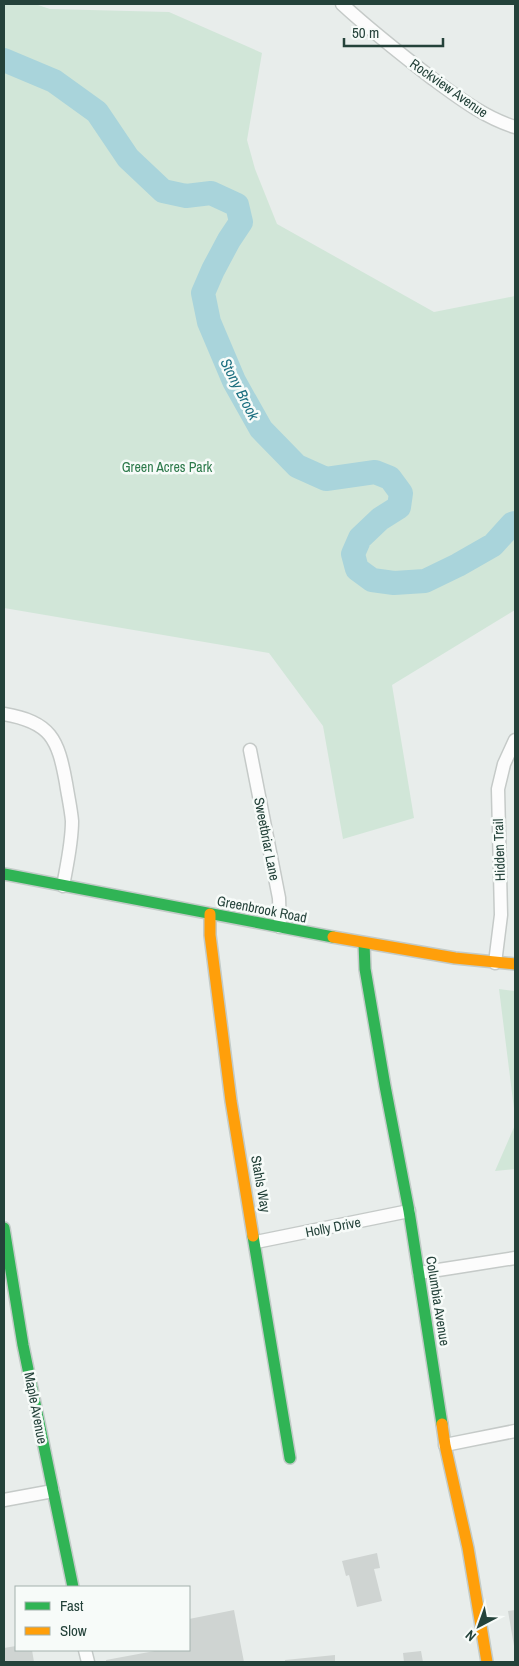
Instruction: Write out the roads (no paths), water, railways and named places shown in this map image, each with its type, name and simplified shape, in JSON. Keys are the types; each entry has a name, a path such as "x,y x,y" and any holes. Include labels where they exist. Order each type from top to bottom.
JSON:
{"street":[{"name":"Rockview Avenue","path":"342,4 390,47 451,92 480,111 515,127"},
{"path":"4,714 22,717 35,723 56,743 61,758 72,819 72,835 63,886"},
{"name":"Hidden Trail","path":"495,963 501,915 498,789 504,764 515,740"},
{"name":"Sweetbriar Lane","path":"250,750 279,898 280,928"},
{"name":"Greenbrook Road","path":"4,874 364,943 455,958 515,964"},
{"name":"Stahls Way","path":"210,914 210,935 231,1101 256,1242 290,1458"},
{"name":"Columbia Avenue","path":"364,943 365,970 410,1212 446,1446 468,1548 487,1662"},
{"name":"Holly Drive","path":"256,1242 410,1212"},
{"name":"Maple Avenue","path":"4,1228 23,1345 72,1586"},
{"path":"419,1273 515,1258"},
{"path":"446,1446 515,1431"},
{"path":"4,1500 53,1491"}],"waterway":[{"name":"Stony Brook","path":"4,60 54,81 97,112 128,158 163,191 186,196 211,193 237,205 241,222 229,240 203,293 209,322 234,381 261,429 297,466 326,479 375,472 390,478 401,493 399,507 380,519 360,538 353,554 357,569 372,580 394,583 425,581 493,545 515,523"}],"park label":[{"name":"Green Acres Park","path":"167,467"}]}
